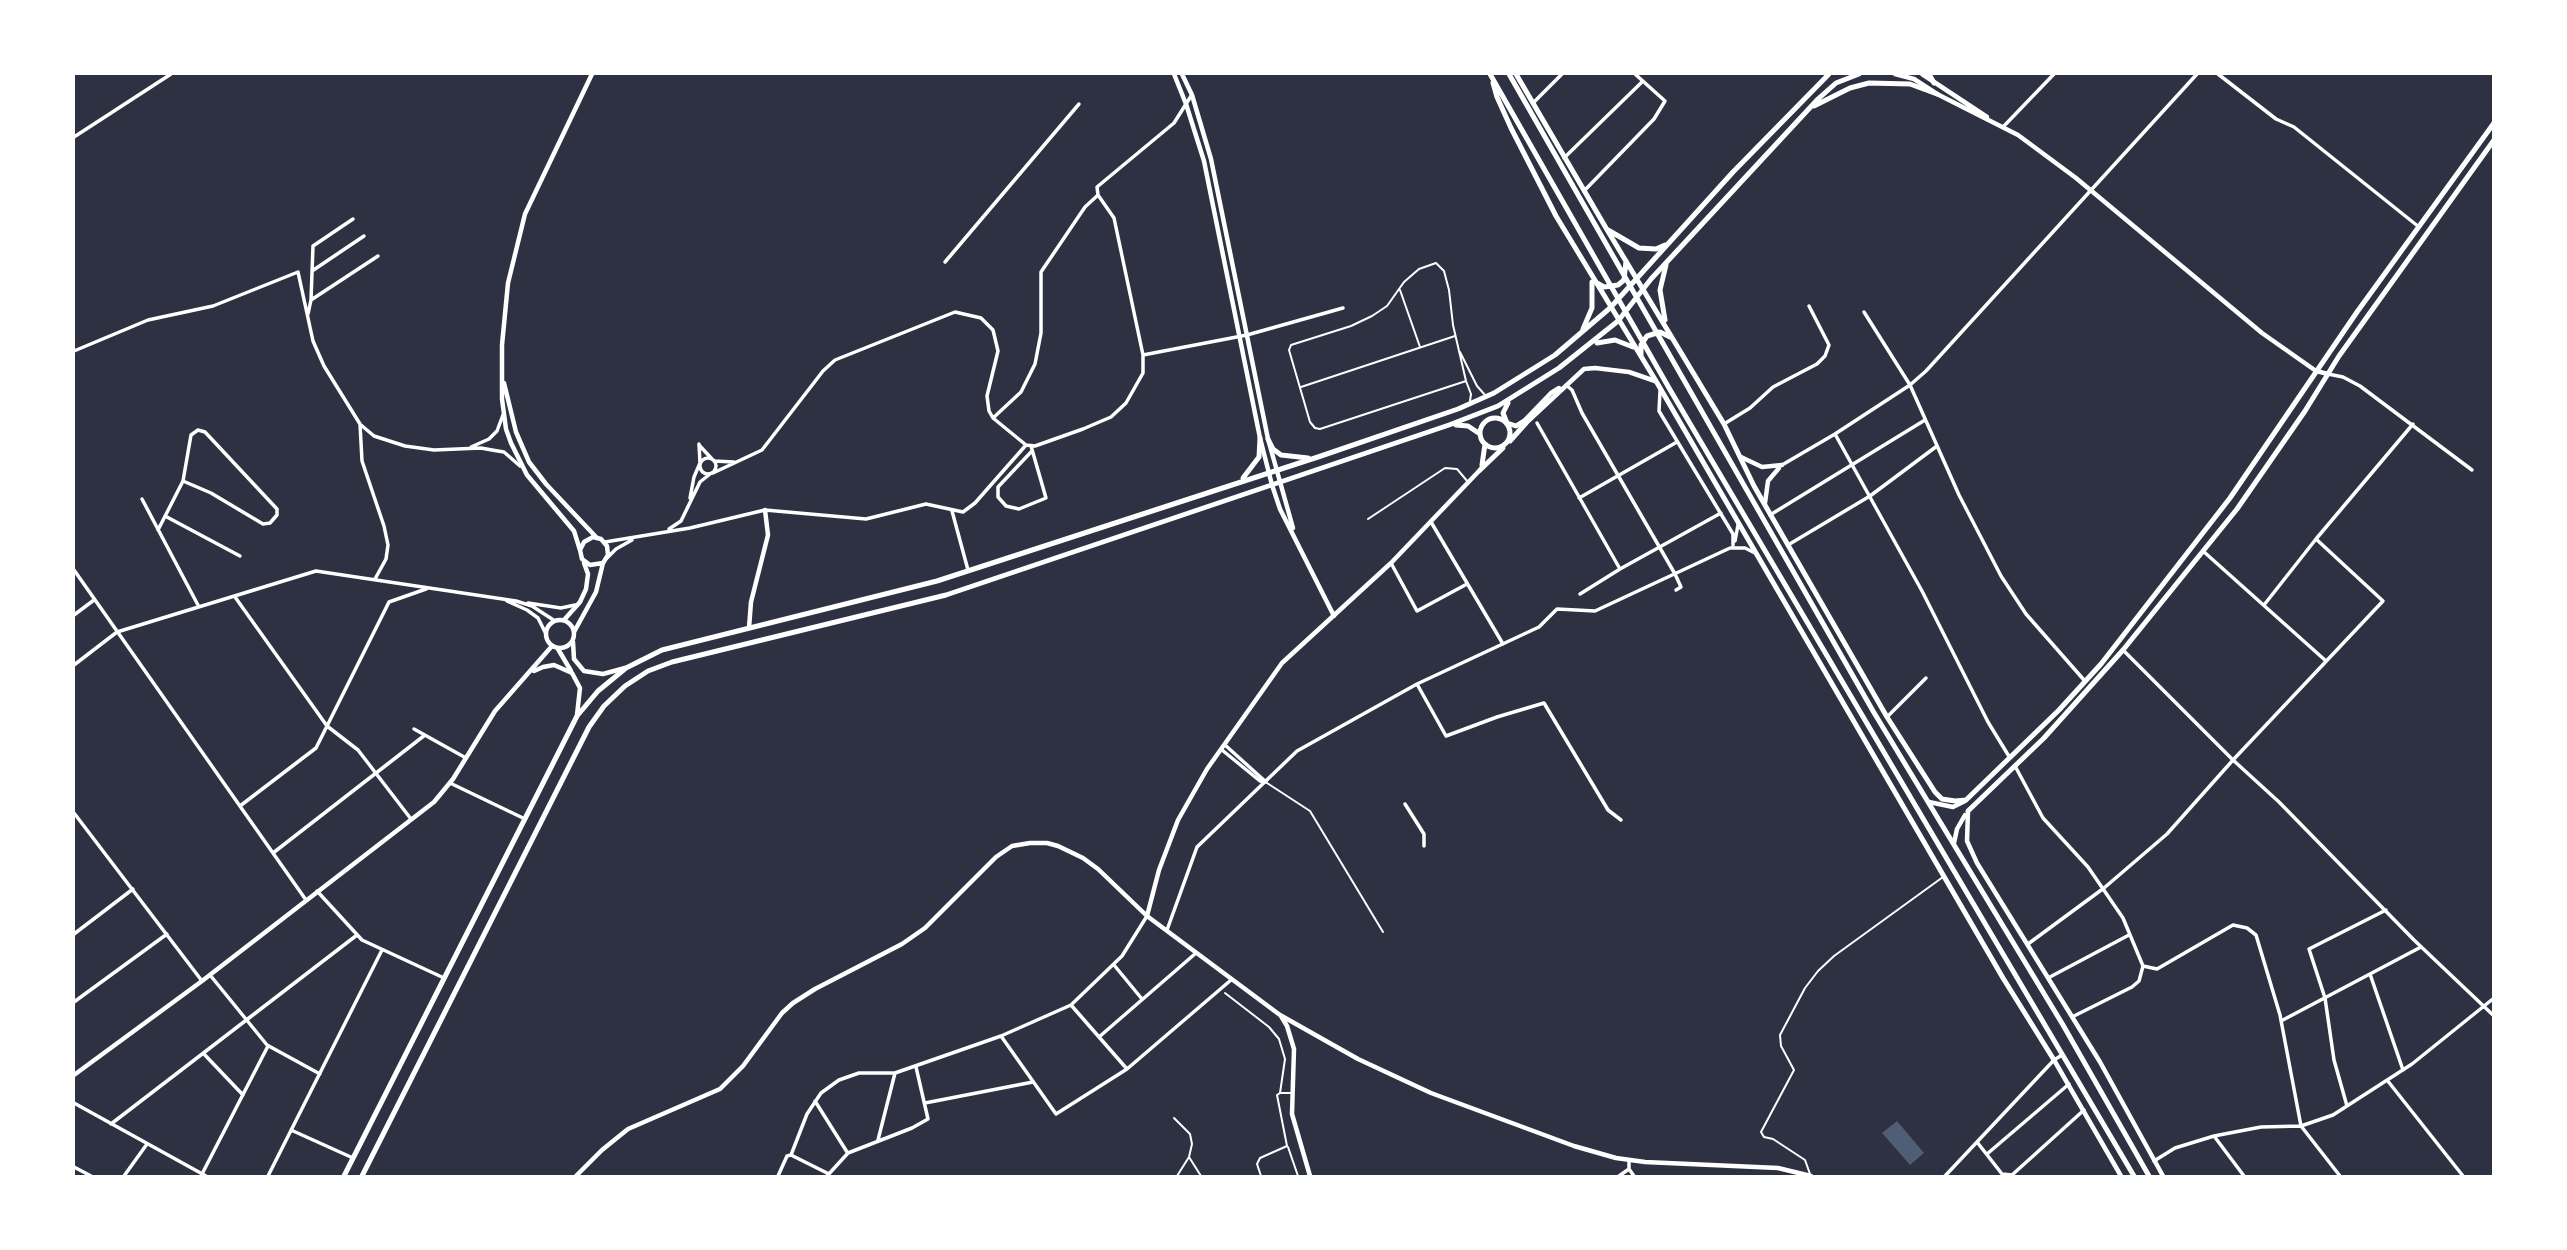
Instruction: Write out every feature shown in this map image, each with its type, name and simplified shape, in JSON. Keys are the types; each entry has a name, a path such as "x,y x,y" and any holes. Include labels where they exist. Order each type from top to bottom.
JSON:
{"main road":[{"path":"1491,74 1669,388 2133,1176"},
{"path":"1491,74 1497,97 1511,128 1556,216 1597,285 1618,285 1624,280 1626,260"},
{"path":"1509,74 1825,627 2150,1177"},
{"path":"1517,74 1605,228 1724,424 1736,453 1766,505 1781,550"},
{"path":"344,1177 577,716 598,691 625,667 655,652 969,571 1321,456 1468,405 1489,395 1555,355 1610,308 1733,172 1827,74"},
{"path":"362,1177 589,727 604,706 625,686 648,671 672,662 947,595 1449,425 1509,400 1591,345 1618,321 1668,261 1808,109 1836,83 1859,74"},
{"path":"1928,74 1934,83"},
{"path":"1808,109 1839,93 1869,83 1910,85 1937,94"},
{"path":"1770,515 1887,717 1938,796 1947,800 1966,800 2059,710 2101,664 2230,498 2316,371 2494,123"},
{"path":"1968,811 2044,738 2123,650 2237,509 2383,292 2494,141"},
{"path":"1605,228 1639,248 1656,249 1671,241"},
{"path":"1666,327 1660,290 1668,261"},
{"path":"1591,275 1661,389 2054,1060"},
{"path":"1581,334 1592,308 1591,275"},
{"path":"1641,357 1642,345 1647,336 1660,332 1673,339"},
{"path":"1591,345 1611,340 1633,347"},
{"path":"1485,444 1494,449 1506,445 1511,433 1503,413 1509,400"},
{"path":"1480,434 1481,427 1488,420 1498,418 1516,426 1525,422"},
{"path":"1480,470 1525,422"},
{"path":"1449,425 1468,426 1480,434 1485,444 1480,470"},
{"path":"1227,485 1244,477 1253,468 1260,453 1260,438"},
{"path":"1268,439 1273,449 1281,455 1298,458 1321,456"},
{"path":"1792,598 1799,627"}],"street":[{"path":"74,137 171,74"},
{"path":"522,467 503,415 502,345 506,298 517,238 535,192 592,74"},
{"path":"1174,74 1204,160 1260,438 1272,471"},
{"path":"1182,74 1192,95 1211,159 1280,509 1334,615"},
{"path":"1533,103 1562,74"},
{"path":"1584,191 1654,119 1665,100 1635,74"},
{"path":"1895,74 1914,79 1937,94 2018,135 2091,190 2262,333 2316,371 2343,377 2360,386 2472,470"},
{"path":"1922,74 2003,127"},
{"path":"2003,127 2054,74"},
{"path":"1766,505 1768,481 1782,465 1910,385 1934,363 2197,74"},
{"path":"2217,74 2276,119 2294,127 2419,227"},
{"path":"1564,158 1643,81"},
{"path":"661,533 681,521 701,482 711,473 716,466 699,444 701,471 711,473 757,453 767,445 823,371 835,360 955,312 981,318 993,330 998,351 987,396 989,411 993,418 1026,445 1031,446 1092,426 1111,416 1126,403 1143,373 1143,355 1114,218 1098,195 1098,185 1174,123 1192,95"},
{"path":"945,262 1079,104"},
{"path":"993,418 1021,392 1035,364 1041,332 1041,272 1085,207 1098,195"},
{"path":"307,316 311,300 313,246 353,219"},
{"path":"312,271 364,236"},
{"path":"311,300 378,256"},
{"path":"74,351 148,320 213,306 298,272 313,341 324,366 360,424 374,436 405,446 434,450 481,448 504,452 522,467 574,531 588,580 580,602 564,620"},
{"path":"1724,424 1750,408 1773,387 1818,364 1825,356 1829,345 1809,306"},
{"path":"1143,355 1239,337 1343,308"},
{"path":"1864,312 1910,385 2001,576 2026,614 2084,680"},
{"path":"1525,422 1551,393 1566,385 1580,371 1591,368 1637,374 1656,381"},
{"path":"503,379 516,432 529,462 597,538 605,542 661,533 765,510 866,519 918,504 963,512 975,503 1026,445"},
{"path":"1566,385 1572,390 1660,546 1681,587 1676,590"},
{"path":"1661,389 1659,411 1733,534 1732,546"},
{"path":"466,449 489,439 503,415"},
{"path":"1770,515 1925,419"},
{"path":"1537,423 1620,569"},
{"path":"360,424 362,461 388,545 386,559 375,579"},
{"path":"2264,605 2413,424"},
{"path":"158,530 183,481 191,435 196,430 202,430 275,508 277,515 270,523 263,524 211,493 183,481"},
{"path":"1835,434 1922,592 1988,722 2010,758"},
{"path":"1579,498 1677,442"},
{"path":"1031,446 1046,498 1019,509 1006,506 998,497 998,486 1031,452"},
{"path":"1781,550 1870,496 1937,446"},
{"path":"1736,453 1762,467 1782,465"},
{"path":"690,500 694,477 700,463 706,458 736,462"},
{"path":"778,1177 815,1101 830,1086 859,1073 895,1073 916,1067 1001,1036 1071,1005 1114,965 1132,943 1147,916 1159,870 1178,820 1207,769 1282,663 1391,563 1480,470"},
{"path":"142,499 199,607"},
{"path":"748,628 768,534 765,510"},
{"path":"952,511 969,571"},
{"path":"1580,594 1721,513"},
{"path":"165,516 240,556"},
{"path":"1431,522 1503,643"},
{"path":"1167,930 1197,847 1297,751 1417,684 1539,627 1557,608 1595,611 1732,546 1738,536 1738,523"},
{"path":"580,550 588,539 597,538"},
{"path":"582,559 590,565 604,561 616,549 635,538"},
{"path":"2028,944 2104,888 2166,834 2383,601 2316,539"},
{"path":"605,542 608,551 596,592 574,632 574,659 584,671 603,674 625,667"},
{"path":"1732,546 1745,548 1756,554"},
{"path":"2203,551 2326,661"},
{"path":"1391,563 1417,611 1467,584"},
{"path":"74,665 117,632 316,571 561,608 580,602"},
{"path":"74,573 306,900"},
{"path":"240,806 316,748 389,602 428,589"},
{"path":"235,597 327,726 351,743 411,820"},
{"path":"502,599 532,613 541,621 546,634 580,688 577,716"},
{"path":"74,615 94,600"},
{"path":"516,601 532,606 555,621"},
{"path":"1825,627 1830,618"},
{"path":"546,634 548,626 555,621 564,620 571,625 574,632"},
{"path":"74,1075 210,975 434,802 450,783 495,711 514,688 554,647 566,647 573,640"},
{"path":"2123,650 2233,761 2279,802 2421,947 2494,1016"},
{"path":"530,673 551,665 563,667 572,673"},
{"path":"1887,717 1926,678"},
{"path":"1417,684 1446,736 1544,703 1608,810 1621,820"},
{"path":"414,729 466,758"},
{"path":"273,853 425,735"},
{"path":"1223,748 1266,782"},
{"path":"2015,766 2043,818 2104,888 2123,918 2143,966 2139,981 2132,987 2072,1017"},
{"path":"450,783 525,819"},
{"path":"1929,802 1953,807 1966,800"},
{"path":"1405,804 1424,834 1424,846"},
{"path":"1954,843 1957,830 1968,811"},
{"path":"1968,811 1966,832 1969,847 2100,1062 2163,1177"},
{"path":"74,813 202,981"},
{"path":"576,1177 602,1150 628,1129 708,1095 731,1079 782,1013 793,1003 902,944 925,928 980,871 1012,846 1030,843 1046,843 1067,850 1098,869 1147,916 1280,1015 1358,1059 1430,1093 1574,1146 1629,1161 1778,1168 1811,1177"},
{"path":"74,934 133,889"},
{"path":"317,891 357,936 444,978"},
{"path":"2347,1106 2333,1060 2325,998 2309,949 2386,910"},
{"path":"2143,966 2157,969 2233,925 2247,928 2256,935 2281,1021 2301,1126 2340,1177"},
{"path":"74,1002 167,934"},
{"path":"2048,978 2129,935"},
{"path":"111,1124 357,936"},
{"path":"2281,1021 2421,947"},
{"path":"268,1177 382,950"},
{"path":"1099,1037 1196,953"},
{"path":"1114,965 1142,999"},
{"path":"2370,974 2403,1070"},
{"path":"210,975 268,1045 320,1074"},
{"path":"1001,1036 1056,1114 1127,1069 1231,980"},
{"path":"2154,1161 2175,1148 2214,1136 2261,1127 2301,1126 2333,1115 2403,1070 2494,998"},
{"path":"1071,1005 1127,1069"},
{"path":"1280,1015 1287,1026 1294,1049 1293,1123 1310,1177"},
{"path":"74,1103 204,1175 268,1045"},
{"path":"203,1053 243,1095"},
{"path":"1945,1177 2054,1060 2062,1055"},
{"path":"2054,1060 2121,1177"},
{"path":"791,1155 828,1175 848,1153 929,1119 916,1067"},
{"path":"878,1140 895,1073"},
{"path":"2387,1080 2463,1177"},
{"path":"924,1103 1032,1082"},
{"path":"1987,1154 2069,1084"},
{"path":"815,1101 848,1153"},
{"path":"1978,1143 2002,1174 2012,1175 2084,1110"},
{"path":"291,1130 353,1158"},
{"path":"2214,1136 2244,1177"},
{"path":"124,1177 147,1144"},
{"path":"1629,1161 1629,1169 1634,1177"},
{"path":"74,1167 91,1177"},
{"path":"1619,1177 1629,1169"}],"lane":[{"path":"1466,381 1320,429 1310,422 1289,350 1291,345 1351,326 1372,316 1387,306 1404,282 1419,269 1432,263 1440,265 1450,290 1456,336 1471,397 1468,405"},
{"path":"1400,289 1420,348"},
{"path":"1300,388 1456,336"},
{"path":"1459,350 1481,392 1489,395"},
{"path":"1368,519 1445,468 1457,469 1468,482"},
{"path":"1266,782 1310,811 1383,932"},
{"path":"1811,1177 1805,1160 1773,1139 1764,1137 1761,1132 1794,1070 1781,1046 1780,1035 1805,988 1818,971 1834,956 1944,876"},
{"path":"1225,993 1269,1027 1279,1039 1284,1059 1277,1100 1287,1146 1298,1177"},
{"path":"1280,1093 1292,1093"},
{"path":"1174,1118 1191,1138 1189,1157 1177,1177"},
{"path":"1261,1177 1257,1164 1260,1158 1287,1146"},
{"path":"1189,1157 1200,1177"}],"water":[{"path":"1897,1121 1924,1153 1910,1165 1882,1133"}]}
